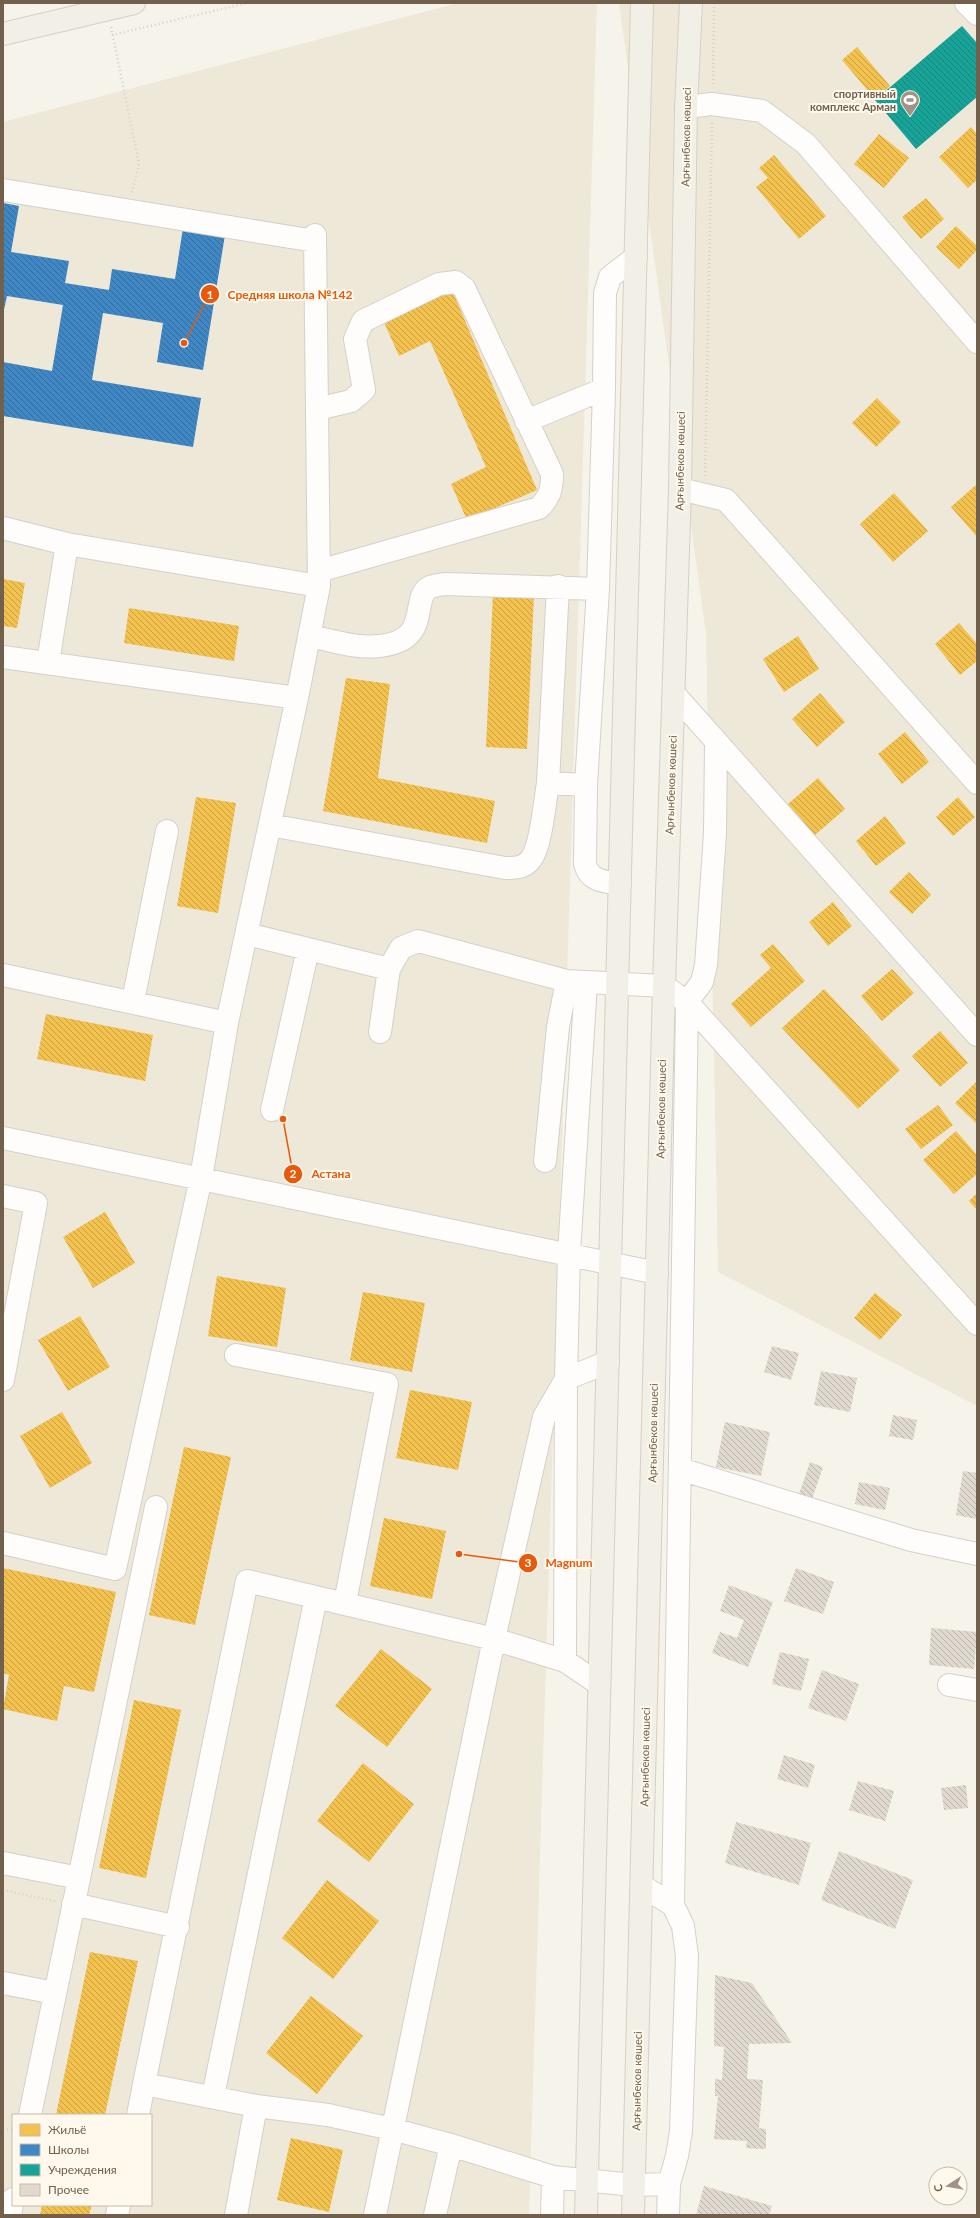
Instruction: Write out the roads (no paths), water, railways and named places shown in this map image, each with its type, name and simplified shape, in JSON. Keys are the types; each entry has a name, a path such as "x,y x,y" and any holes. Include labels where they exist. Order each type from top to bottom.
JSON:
{"main road":[{"path":"3,34 134,3"},
{"path":"586,2215 599,1684 612,1264 617,982 642,3"},
{"name":"Арғынбеков көшесі","path":"633,2215 664,986 680,489 686,107 691,3"}],"street":[{"path":"966,3 977,14"},
{"path":"686,107 712,104 762,111 806,144 977,342"},
{"path":"3,190 128,211 315,238 319,578 297,698 227,1023 201,1178 115,1569"},
{"path":"620,884 592,878 587,872 585,864 586,785 598,589 604,389 605,293 610,277 636,257"},
{"path":"3,528 67,544 319,578 539,508 547,501 552,489 552,474 464,288 456,282 439,284 363,321 355,339 364,390 351,401 317,408"},
{"path":"526,421 604,389"},
{"path":"680,489 726,500 977,783"},
{"path":"48,662 67,544"},
{"path":"309,636 367,646 380,646 400,641 413,632 418,617 422,596 429,588 445,584 558,586 598,589"},
{"path":"270,825 505,868 520,867 531,860 537,848 548,783 558,586"},
{"path":"3,657 48,662 297,698"},
{"path":"674,695 977,1035"},
{"path":"668,2215 669,2184 677,2156 680,2131 687,1956 683,1926 673,1905 687,1002 702,982 706,965 715,833 716,743"},
{"path":"548,783 586,785"},
{"path":"133,1001 167,831"},
{"path":"247,934 389,969"},
{"path":"380,1032 389,969 401,948 418,941 577,982 617,982 664,986 687,1002 977,1324"},
{"path":"272,1110 308,949"},
{"path":"3,975 133,1001 227,1023"},
{"path":"545,1161 558,1027 577,982"},
{"path":"565,1661 566,1379 577,982"},
{"path":"3,1138 657,1273"},
{"path":"3,1196 36,1203 7,1339 3,1380"},
{"path":"236,1355 388,1384 345,1603"},
{"path":"375,2215 494,1639 544,1417 566,1379 608,1362"},
{"path":"680,1469 911,1540 977,1554"},
{"path":"30,2114 156,1507"},
{"path":"3,1543 142,1575"},
{"path":"138,2114 178,1927 247,1580 494,1639 565,1661 599,1684"},
{"path":"213,2096 316,1596"},
{"path":"949,1685 977,1690"},
{"path":"3,1863 79,1878"},
{"path":"642,1886 673,1905"},
{"path":"73,1904 178,1927"},
{"path":"3,1983 55,1994"},
{"path":"144,2084 213,2096 256,2106 328,2115 392,2129 451,2145 553,2177 634,2185 669,2184"},
{"path":"236,2215 256,2106"},
{"path":"435,2215 451,2145"},
{"path":"552,2215 553,2177"},
{"path":"10,2215 12,2204"}],"place":[{"name":"спортивный комплекс Арман","path":"910,117"},
{"name":"Средняя школа №142","path":"184,343"},
{"name":"Астана","path":"283,1119"},
{"name":"Magnum","path":"459,1554"}]}
